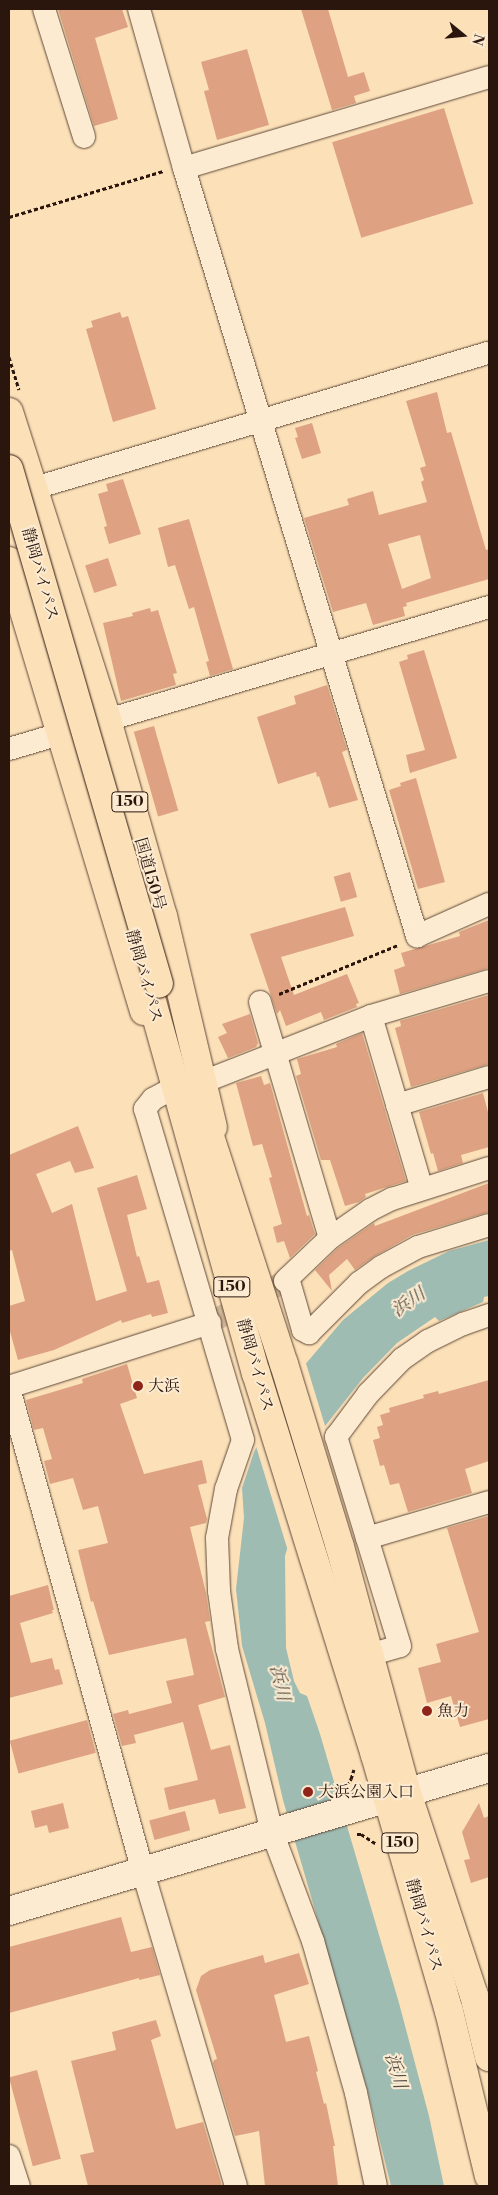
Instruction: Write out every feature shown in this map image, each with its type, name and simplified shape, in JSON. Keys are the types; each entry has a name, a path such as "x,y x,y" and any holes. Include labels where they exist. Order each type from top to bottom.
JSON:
{"highway":[{"name":"国道150号","path":"14,401 21,493 107,720 162,916 203,1082 219,1199"},
{"name":"静岡バイパス","path":"9,469 154,986"},
{"name":"静岡バイパス","path":"9,527 219,1199 263,1397 300,1512 397,1796 474,1995 489,2057"},
{"name":"150","path":"9,561 168,1091 219,1199"},
{"name":"静岡バイパス","path":"219,1199 284,1364 340,1547 369,1654 397,1796 489,2176"}],"street":[{"path":"44,9 84,137"},
{"path":"139,9 183,167 417,936 489,904"},
{"path":"183,167 489,77"},
{"path":"21,493 489,353"},
{"path":"9,749 489,607"},
{"path":"203,1082 371,1016 489,981"},
{"path":"260,1002 330,1238"},
{"path":"371,1016 422,1189"},
{"path":"397,1104 489,1076"},
{"path":"168,1091 154,1099 145,1109 210,1323 243,1440 226,1489 217,1538 219,1591 227,1649 274,1831 313,1941 356,2093 376,2186"},
{"path":"489,1168 392,1199 370,1210 330,1238 286,1279 303,1330 309,1333 359,1283 380,1267 418,1247 489,1225"},
{"path":"369,1654 400,1646 336,1437 368,1394 402,1359 428,1342 463,1324 489,1315"},
{"path":"210,1323 9,1388 143,1872 236,2186"},
{"path":"367,1538 489,1502"},
{"path":"9,1911 489,1768"},
{"path":"9,2156 19,2186"}],"path":[{"path":"9,217 183,167"},
{"path":"9,357 14,401"},
{"path":"260,1002 417,936"}],"water":[{"name":"浜川","path":"489,1240 489,1296 484,1297 483,1302 439,1321 435,1317 397,1343 363,1378 322,1430 285,1556 286,1648 294,1681 300,1693 307,1696 320,1734 399,2003 429,2116 444,2186 391,2186 367,2089 283,1800 265,1723 242,1646 236,1589 244,1518 242,1488 254,1452 279,1402 303,1367 343,1320 388,1283 408,1271 449,1251"}],"pier":[{"path":"305,1360 326,1429 288,1551 255,1443 277,1401"}],"building":[{"path":"58,9 122,9 128,27 95,38 118,119 94,126"},
{"path":"301,9 328,9 348,77 364,72 370,91 354,96 356,103 332,110"},
{"path":"247,49 269,125 217,140 204,91 209,90 201,62"},
{"path":"444,108 473,204 361,238 332,142"},
{"path":"120,312 122,318 128,316 156,409 113,422 86,329 93,327 91,321"},
{"path":"437,392 447,433 451,432 486,550 489,549 489,579 406,603 407,606 403,607 405,616 373,625 366,603 333,612 304,518 349,505 347,499 373,491 379,515 427,502 421,482 424,480 420,468 426,466 406,401","holes":["420,535 431,578 402,589 388,544"]},
{"path":"312,423 321,453 302,459 295,438 298,437 295,428"},
{"path":"123,479 141,534 109,544 104,527 107,526 98,494 108,491 106,484"},
{"path":"189,519 233,669 210,676 206,662 209,661 194,607 189,609 175,565 168,567 158,528"},
{"path":"108,558 117,586 94,593 85,565"},
{"path":"150,608 151,612 158,610 177,673 173,674 176,685 121,701 103,623 133,616 132,613"},
{"path":"424,650 457,758 410,773 406,755 425,750 399,662 408,659 407,655"},
{"path":"327,685 347,750 342,752 358,800 329,808 316,772 278,784 257,717 296,704 294,696"},
{"path":"154,726 178,811 158,816 134,732"},
{"path":"416,778 445,882 418,889 389,790 401,786 400,783"},
{"path":"350,872 357,897 341,902 334,877"},
{"path":"345,907 354,936 281,957 294,995 347,974 359,1003 356,1004 357,1007 324,1020 321,1012 286,1026 280,1010 277,1014 250,934"},
{"path":"489,920 489,968 400,994 394,970 405,966 401,953 460,936 459,932"},
{"path":"489,995 489,1064 411,1087 395,1028 401,1026 400,1021"},
{"path":"250,1014 258,1043 256,1047 228,1058 218,1037 227,1033 222,1024"},
{"path":"362,1033 406,1181 365,1194 366,1197 359,1202 345,1206 330,1160 321,1160 296,1076 301,1074 297,1059 337,1047 336,1044"},
{"path":"261,1076 264,1085 270,1083 307,1216 309,1215 315,1234 290,1258 284,1241 277,1243 273,1227 282,1224 269,1178 272,1177 262,1144 253,1146 236,1083"},
{"path":"483,1093 489,1116 489,1147 461,1155 463,1163 438,1171 419,1112"},
{"path":"78,1126 94,1168 75,1173 70,1161 36,1174 52,1213 72,1204 96,1301 127,1291 97,1188 137,1175 147,1209 127,1215 137,1257 139,1256 147,1283 159,1280 168,1313 152,1317 151,1314 122,1323 121,1320 54,1350 18,1360 9,1328 9,1306 25,1301 12,1250 9,1251 9,1155"},
{"path":"489,1183 489,1212 412,1235 355,1270 347,1259 329,1275 332,1291 315,1270 338,1248 374,1223 375,1226"},
{"path":"127,1364 137,1398 120,1404 144,1474 202,1460 207,1483 198,1485 207,1519 206,1523 190,1527 206,1593 210,1621 205,1622 225,1697 198,1705 211,1750 230,1745 246,1808 219,1814 215,1799 169,1810 164,1788 198,1780 183,1722 134,1735 136,1743 122,1746 113,1714 128,1710 129,1714 172,1703 166,1681 194,1675 186,1638 109,1655 93,1601 91,1602 78,1550 108,1543 98,1506 83,1510 73,1478 50,1484 44,1461 52,1459 43,1428 34,1430 27,1404 26,1400 83,1383 82,1379"},
{"path":"489,1380 489,1461 465,1469 472,1493 408,1512 399,1483 390,1485 384,1465 380,1466 373,1440 380,1438 377,1427 383,1425 380,1415 390,1412 389,1408 424,1398 423,1395 438,1391 439,1394"},
{"path":"489,1516 489,1719 460,1727 451,1696 427,1703 418,1668 441,1662 436,1644 479,1632 447,1528"},
{"path":"48,1585 54,1610 52,1610 53,1613 20,1623 31,1663 52,1658 55,1670 59,1669 63,1684 9,1698 9,1596"},
{"path":"87,1720 96,1753 19,1774 10,1741"},
{"path":"63,1803 69,1828 49,1833 47,1825 35,1828 31,1811"},
{"path":"479,1803 484,1818 489,1816 489,1877 471,1883 464,1860 470,1859 462,1832"},
{"path":"185,1811 190,1830 154,1840 149,1821"},
{"path":"121,1917 131,1952 152,1947 160,1975 139,1980 139,1978 9,2013 9,1947"},
{"path":"299,1953 309,1984 274,1995 286,2042 309,2036 335,2146 333,2146 338,2186 265,2186 259,2131 235,2136 213,2063 217,2059 196,1990 201,1976 210,1970 263,1955 265,1963"},
{"path":"156,2020 161,2036 151,2040 176,2129 203,2122 222,2186 88,2186 80,2155 94,2152 71,2061 116,2050 112,2032"},
{"path":"37,2070 61,2159 33,2166 9,2078"}],"tunnel":[{"path":"210,1323 285,1281"}],"place":[{"name":"大浜","path":"138,1386"},
{"name":"魚力","path":"427,1711"},
{"name":"大浜公園入口","path":"308,1792"}]}
